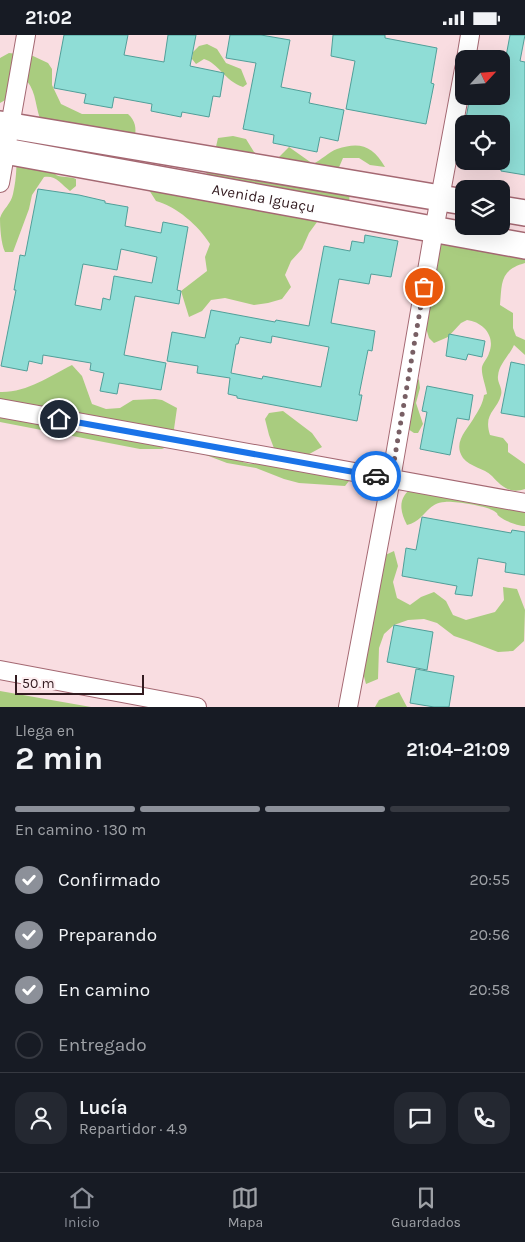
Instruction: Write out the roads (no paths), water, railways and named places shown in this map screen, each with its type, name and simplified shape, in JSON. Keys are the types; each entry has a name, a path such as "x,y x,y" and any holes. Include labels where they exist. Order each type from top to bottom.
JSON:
{"street":[{"path":"0,183 5,125 26,35"},
{"path":"468,50 470,35"},
{"path":"348,707 391,479 457,105"},
{"name":"Avenida Iguaçu","path":"5,125 455,200"},
{"name":"Avenida Iguaçu","path":"3,151 525,246"},
{"path":"510,210 525,213"},
{"path":"0,408 525,503"},
{"path":"0,670 197,707"}]}
